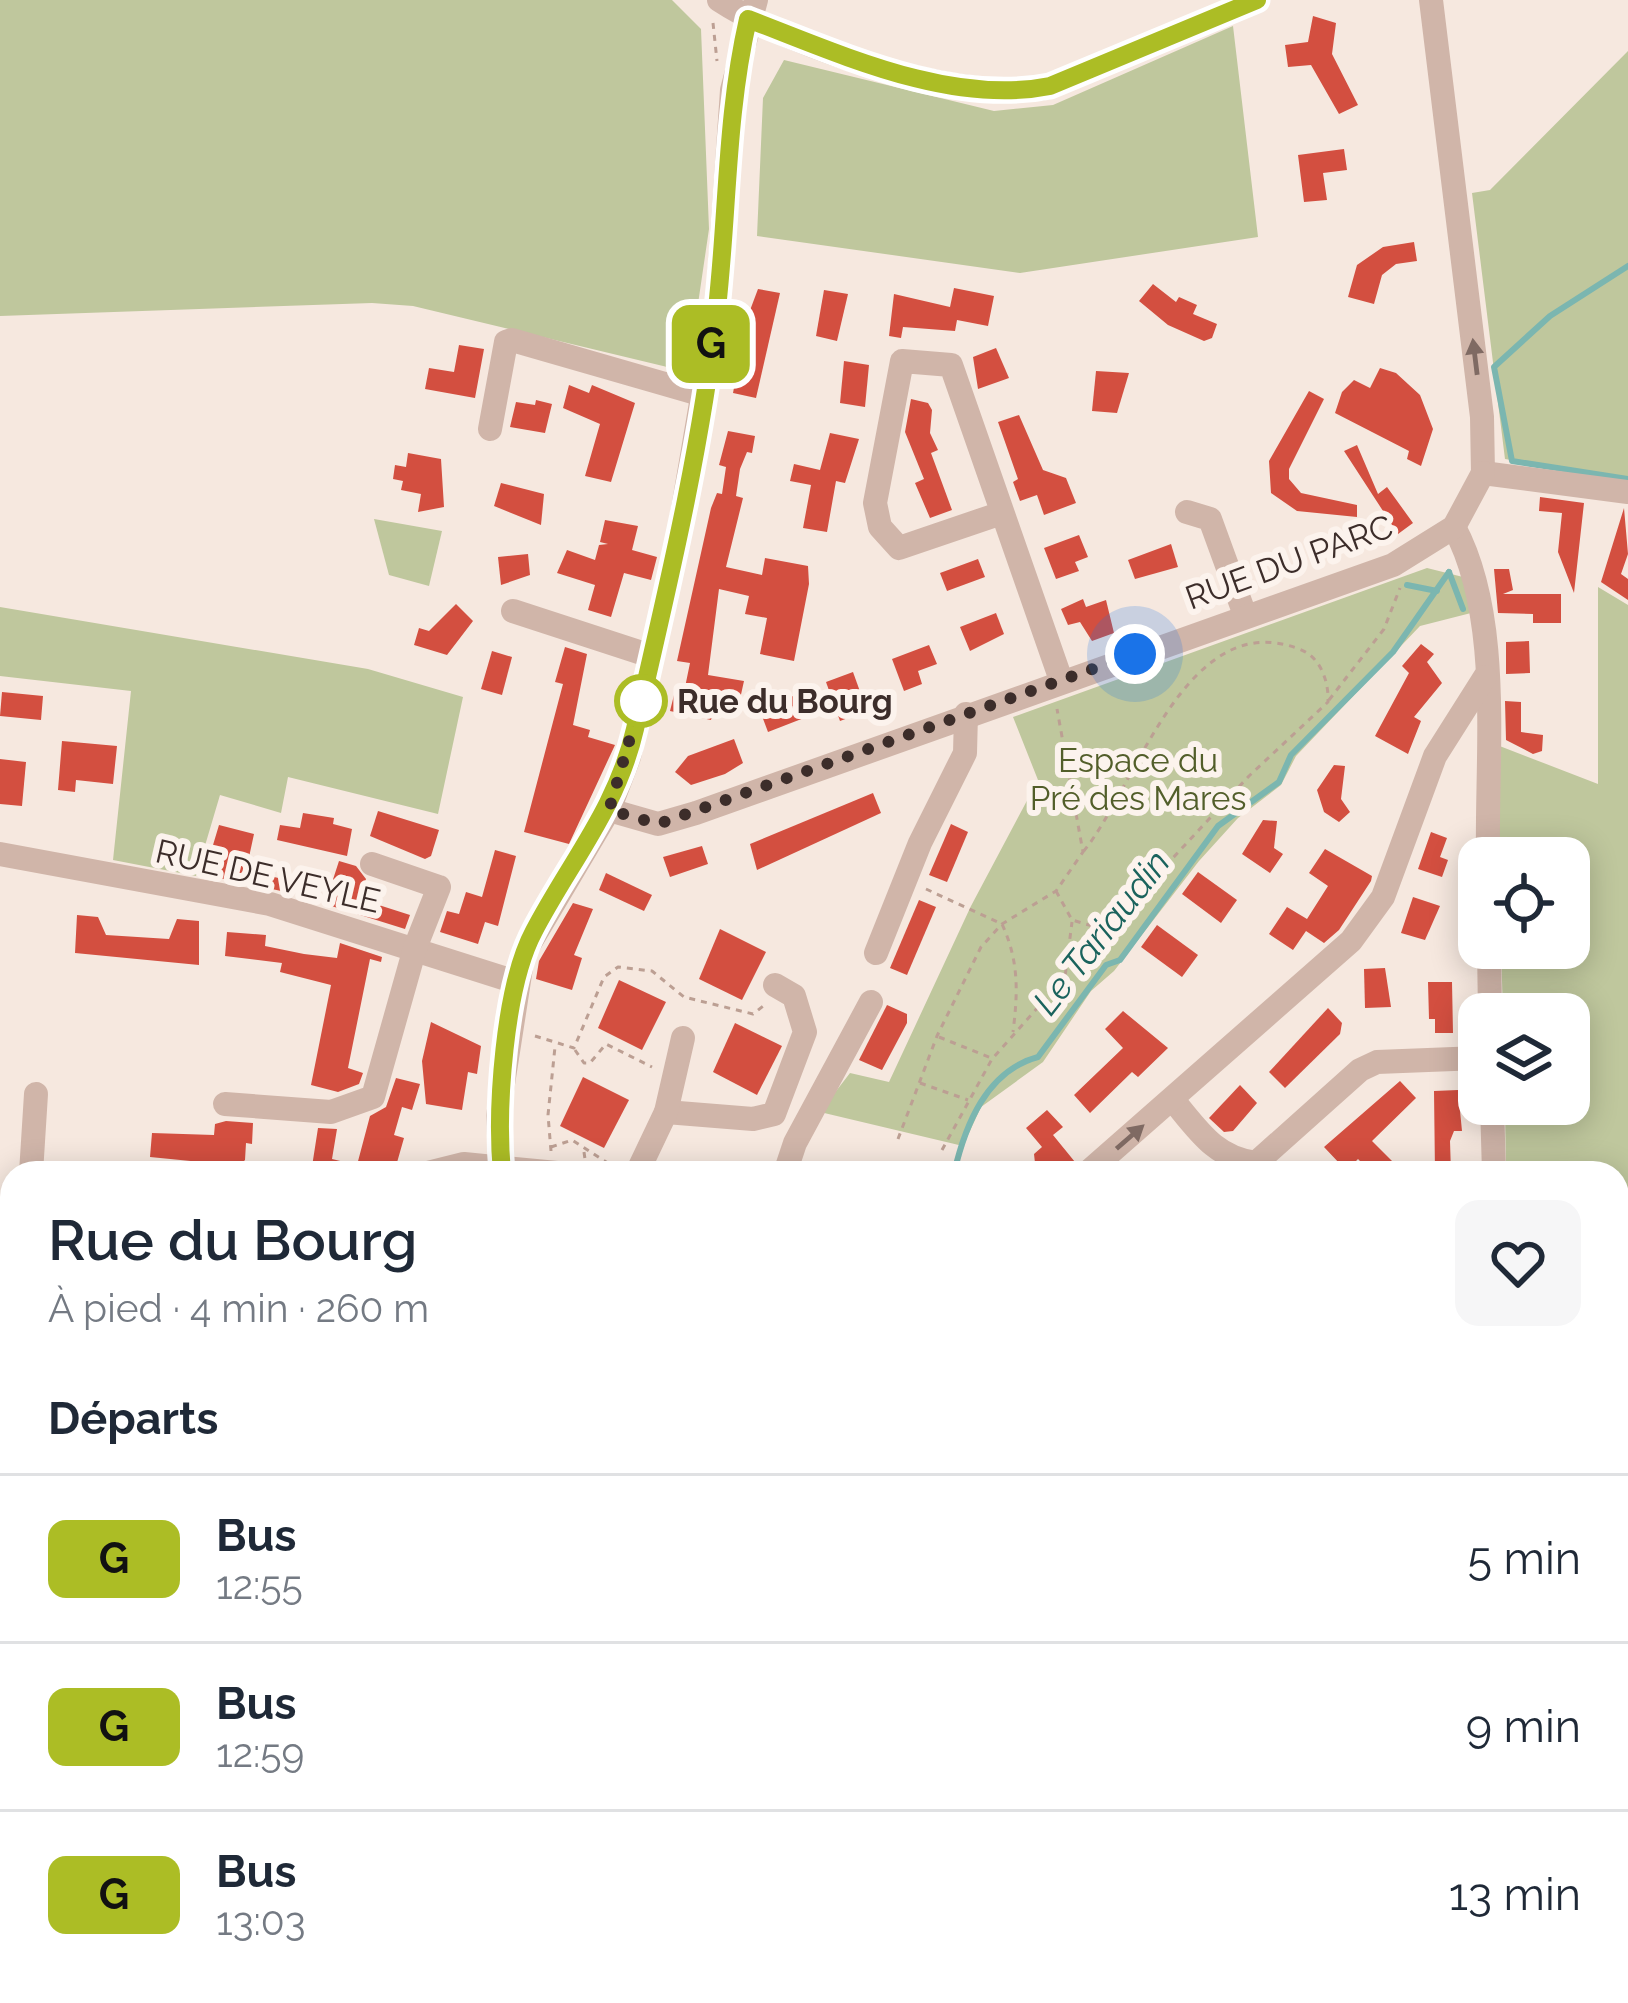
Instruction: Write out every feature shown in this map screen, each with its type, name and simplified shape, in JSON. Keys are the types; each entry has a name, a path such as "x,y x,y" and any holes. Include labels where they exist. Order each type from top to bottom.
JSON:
{"street":[{"path":"719,0 944,84 1016,93 1050,86 1257,0"},
{"path":"1431,0 1482,417 1483,473 1628,491"},
{"path":"500,1161 498,1116 516,982 534,931 609,810 628,757 651,656 717,309 732,89 752,9"},
{"path":"490,429 506,341 512,340 703,395"},
{"path":"1002,513 899,548 880,527 875,502 902,361 951,365 1002,513 1056,682"},
{"name":"RUE DU PARC","path":"609,810 658,824 1394,565 1454,526 1483,473"},
{"path":"1187,512 1210,519 1219,534 1245,615"},
{"path":"1454,526 1472,561 1484,618 1488,837"},
{"path":"513,611 651,656"},
{"path":"1101,1161 1351,941 1383,897 1435,755 1485,677"},
{"path":"876,953 965,753 966,714"},
{"name":"RUE DE VEYLE","path":"0,854 270,904 516,982"},
{"path":"225,1104 331,1112 373,1097 415,948 439,887 372,864"},
{"path":"666,1112 753,1119 774,1114 805,1032 794,996 775,986"},
{"path":"789,1161 871,1001"},
{"path":"644,1161 666,1112 683,1038"},
{"path":"1263,1161 1360,1070 1377,1062 1458,1059"},
{"path":"32,1161 36,1094"},
{"path":"1173,1100 1210,1145 1235,1161"},
{"path":"1493,1125 1494,1161"}],"path":[{"path":"1072,920 1106,930 1249,776 1328,702 1384,629 1400,593 1402,579 1394,565"},
{"path":"898,1138 938,1036 981,947 1002,924 1056,891 1101,830 1168,711 1220,657 1249,643 1276,639 1309,652 1329,687 1328,702"},
{"path":"1056,682 1083,852"},
{"path":"905,879 1002,924 1014,950 1018,988 1013,1034"},
{"path":"942,1150 992,1059 1064,977 1072,920 1056,891"},
{"path":"574,1048 604,977 618,967 664,975 684,997 732,1012 753,1014 765,1008 775,986"},
{"path":"511,1024 555,1045 574,1048 584,1064 606,1044 674,1078"},
{"path":"938,1036 992,1059"},
{"path":"554,1161 555,1045"},
{"path":"919,1082 970,1100"},
{"path":"556,1161 572,1140 604,1161"},
{"path":"584,1150 585,1161"}],"green space":[{"path":"0,0 672,0 701,29 709,229 688,372 413,306 372,303 0,316"},
{"path":"1233,26 1258,237 1020,273 757,236 763,98 784,60 994,111 1053,105"},
{"path":"1628,51 1628,480 1505,459 1472,193 1490,190"},
{"path":"374,519 442,531 429,586 389,575"},
{"name":"Espace du Pré des Mares","path":"1427,568 1463,577 1471,613 1420,626 1296,756 1281,785 1238,818 1114,971 1091,991 1043,1062 981,1107 963,1146 820,1112 850,1073 889,1082 971,906 1038,780 1013,717"},
{"path":"1598,587 1628,605 1628,1161 1506,1161 1505,1125 1590,1125 1590,993 1502,993 1502,969 1590,969 1590,837 1499,837 1497,745 1598,784"},
{"path":"0,607 368,669 463,697 438,814 288,777 281,813 220,795 196,876 113,860 131,691 0,676"}],"building":[{"path":"1313,16 1336,23 1332,54 1358,105 1339,114 1311,65 1288,67 1285,45 1308,42"},
{"path":"1344,149 1347,170 1323,173 1327,200 1304,202 1298,155"},
{"path":"1414,242 1417,261 1396,264 1382,275 1374,304 1348,297 1357,265 1383,247"},
{"path":"1153,284 1176,302 1179,297 1197,305 1193,314 1217,324 1212,338 1204,341 1168,325 1139,301"},
{"path":"954,288 994,296 988,326 957,320 955,331 903,327 901,338 889,336 894,294 950,307"},
{"path":"758,289 780,293 756,398 733,393 746,321"},
{"path":"824,290 848,294 837,341 816,336"},
{"path":"459,345 484,349 475,398 425,389 429,368 454,372"},
{"path":"996,348 1009,378 978,389 973,357"},
{"path":"844,361 869,365 865,407 840,403"},
{"path":"1380,368 1396,373 1420,395 1433,429 1421,466 1407,459 1409,451 1335,413 1342,392 1354,380 1370,388"},
{"path":"1096,371 1129,373 1117,413 1092,411"},
{"path":"569,385 589,393 592,385 635,403 611,482 585,476 600,424 563,408"},
{"path":"1309,391 1324,399 1289,469 1289,479 1301,493 1357,505 1357,517 1297,511 1271,493 1269,461"},
{"path":"911,399 928,403 932,410 930,433 938,450 931,453 952,510 930,518 915,483 924,479 905,432"},
{"path":"536,400 552,404 545,433 510,427 516,402 535,405"},
{"path":"1019,415 1043,470 1066,478 1076,503 1044,515 1037,495 1020,501 1013,482 1018,479 998,422"},
{"path":"728,431 755,436 752,453 747,452 740,469 736,496 743,498 726,567 762,575 765,558 808,566 809,584 794,661 760,654 767,618 745,614 749,596 719,589 708,675 744,681 740,699 717,693 711,720 670,711 674,695 683,697 690,663 677,661 711,508 717,493 722,494 726,467 719,465"},
{"path":"830,433 859,439 845,483 836,481 827,532 803,528 811,485 790,481 794,464 820,470"},
{"path":"1357,445 1378,494 1387,487 1413,523 1398,534 1344,451"},
{"path":"408,453 441,459 444,507 418,512 421,494 401,490 403,481 393,479 395,465 406,467"},
{"path":"501,483 544,494 541,525 494,506"},
{"path":"1540,497 1584,503 1574,593 1558,552 1562,513 1539,511"},
{"path":"1624,508 1628,554 1621,574 1628,579 1628,600 1601,582"},
{"path":"605,520 638,526 632,550 657,557 651,580 624,573 611,617 588,610 595,585 557,573 567,550 595,560 599,545 608,544 600,542"},
{"path":"1079,535 1088,557 1075,562 1079,571 1056,579 1044,548"},
{"path":"1171,544 1178,567 1135,579 1128,560"},
{"path":"528,554 530,575 501,585 498,557"},
{"path":"978,559 985,577 947,591 940,573"},
{"path":"1494,569 1509,569 1513,590 1503,594 1561,594 1561,623 1533,623 1533,614 1498,613"},
{"path":"1083,599 1086,607 1106,600 1114,633 1092,641 1080,622 1068,625 1061,609"},
{"path":"456,604 473,621 447,655 414,645 419,628 429,631"},
{"path":"996,613 1004,634 970,651 960,627"},
{"path":"1529,641 1530,673 1506,674 1506,642"},
{"path":"1421,644 1434,654 1427,662 1442,683 1414,717 1421,721 1408,754 1375,736 1409,673 1402,666"},
{"path":"929,645 937,664 918,671 922,684 904,691 892,659"},
{"path":"565,647 587,654 573,725 590,730 588,737 615,745 569,844 524,832 563,684 555,682"},
{"path":"492,651 512,657 502,695 481,689"},
{"path":"853,672 867,711 840,721 826,682"},
{"path":"2,692 43,696 41,720 0,716"},
{"path":"796,695 804,718 768,732 759,708"},
{"path":"1505,701 1521,702 1521,732 1543,735 1542,751 1533,754 1506,740"},
{"path":"734,739 743,763 725,774 691,785 675,772 688,756"},
{"path":"62,741 117,746 113,784 76,780 75,792 58,790"},
{"path":"0,759 26,762 22,806 0,804"},
{"path":"1334,765 1345,766 1341,799 1350,812 1339,822 1324,812 1317,790"},
{"path":"873,793 881,813 757,870 750,844"},
{"path":"378,811 439,830 431,856 425,859 370,836"},
{"path":"303,813 334,818 333,824 352,829 347,856 277,840 280,825 300,828"},
{"path":"1263,820 1277,821 1274,848 1283,854 1270,873 1242,854"},
{"path":"951,824 968,832 947,882 929,875"},
{"path":"219,825 254,834 246,871 288,880 286,892 204,875"},
{"path":"1431,832 1447,838 1440,857 1448,860 1442,877 1418,869"},
{"path":"702,846 708,864 670,877 663,857"},
{"path":"1325,849 1372,876 1371,881 1339,930 1324,943 1306,931 1293,950 1269,934 1287,907 1307,919 1328,886 1309,873"},
{"path":"495,850 516,856 498,926 485,922 478,944 440,932 447,911 459,914 466,892 482,897"},
{"path":"339,861 356,866 366,879 360,899 410,915 405,929 325,904"},
{"path":"1198,872 1237,900 1221,923 1182,894"},
{"path":"606,873 652,895 644,911 599,890"},
{"path":"1413,897 1440,906 1425,940 1401,933"},
{"path":"919,900 936,907 907,975 890,968"},
{"path":"573,903 593,909 574,955 582,958 572,990 536,979 539,961"},
{"path":"77,915 98,917 106,935 169,939 177,919 199,921 199,965 75,953"},
{"path":"1157,925 1198,955 1182,977 1141,947"},
{"path":"720,929 766,952 742,1000 699,979"},
{"path":"227,932 266,935 265,946 304,954 337,958 340,943 382,957 381,962 370,959 348,1068 363,1073 359,1084 338,1092 311,1085 331,985 280,972 282,963 225,956"},
{"path":"1385,968 1391,1007 1365,1008 1364,969"},
{"path":"619,980 666,1002 642,1050 598,1028"},
{"path":"1428,982 1452,982 1453,1033 1435,1033 1435,1019 1429,1019"},
{"path":"887,1005 907,1014 907,1023 882,1070 859,1060"},
{"path":"1328,1008 1342,1023 1340,1034 1285,1088 1269,1072"},
{"path":"1123,1011 1168,1048 1138,1077 1132,1072 1090,1113 1074,1095 1123,1048 1105,1029"},
{"path":"431,1022 481,1046 477,1074 468,1072 462,1110 426,1104 422,1061"},
{"path":"735,1023 782,1046 757,1095 713,1072"},
{"path":"583,1077 629,1100 604,1148 560,1126"},
{"path":"396,1078 420,1084 412,1110 402,1107 394,1135 404,1138 397,1161 358,1161 370,1116 386,1107"},
{"path":"1400,1081 1416,1098 1372,1141 1392,1161 1337,1161 1324,1147"},
{"path":"1240,1085 1257,1103 1233,1131 1224,1132 1209,1118"},
{"path":"1458,1090 1462,1131 1454,1131 1450,1141 1451,1161 1435,1161 1434,1091"},
{"path":"1047,1110 1063,1127 1053,1135 1074,1161 1035,1161 1034,1154 1042,1147 1026,1128"},
{"path":"253,1123 252,1144 246,1143 244,1161 150,1157 152,1133 214,1135 215,1124"},
{"path":"318,1128 337,1129 332,1159 340,1161 313,1161"}],"waterway":[{"name":"Le Tariaudin","path":"1628,266 1550,316 1494,367 1512,461 1628,479"},
{"path":"1449,572 1463,609"},
{"name":"Le Tariaudin","path":"957,1161 972,1119 991,1087 1004,1074 1038,1057 1106,965 1120,960 1218,826 1279,782 1291,755 1393,652 1449,572"},
{"path":"1407,585 1437,591"}],"bus line":[{"name":"G","path":"501,1161 498,1116 516,982 534,931 609,810 628,757 679,532 717,309 732,89 748,19 944,84 1016,93 1050,86 1257,0"}],"place":[{"name":"Rue du Bourg","path":"641,701"}],"route":[{"path":"641,701 644,690 609,810 630,820 658,824 1135,654"}]}
